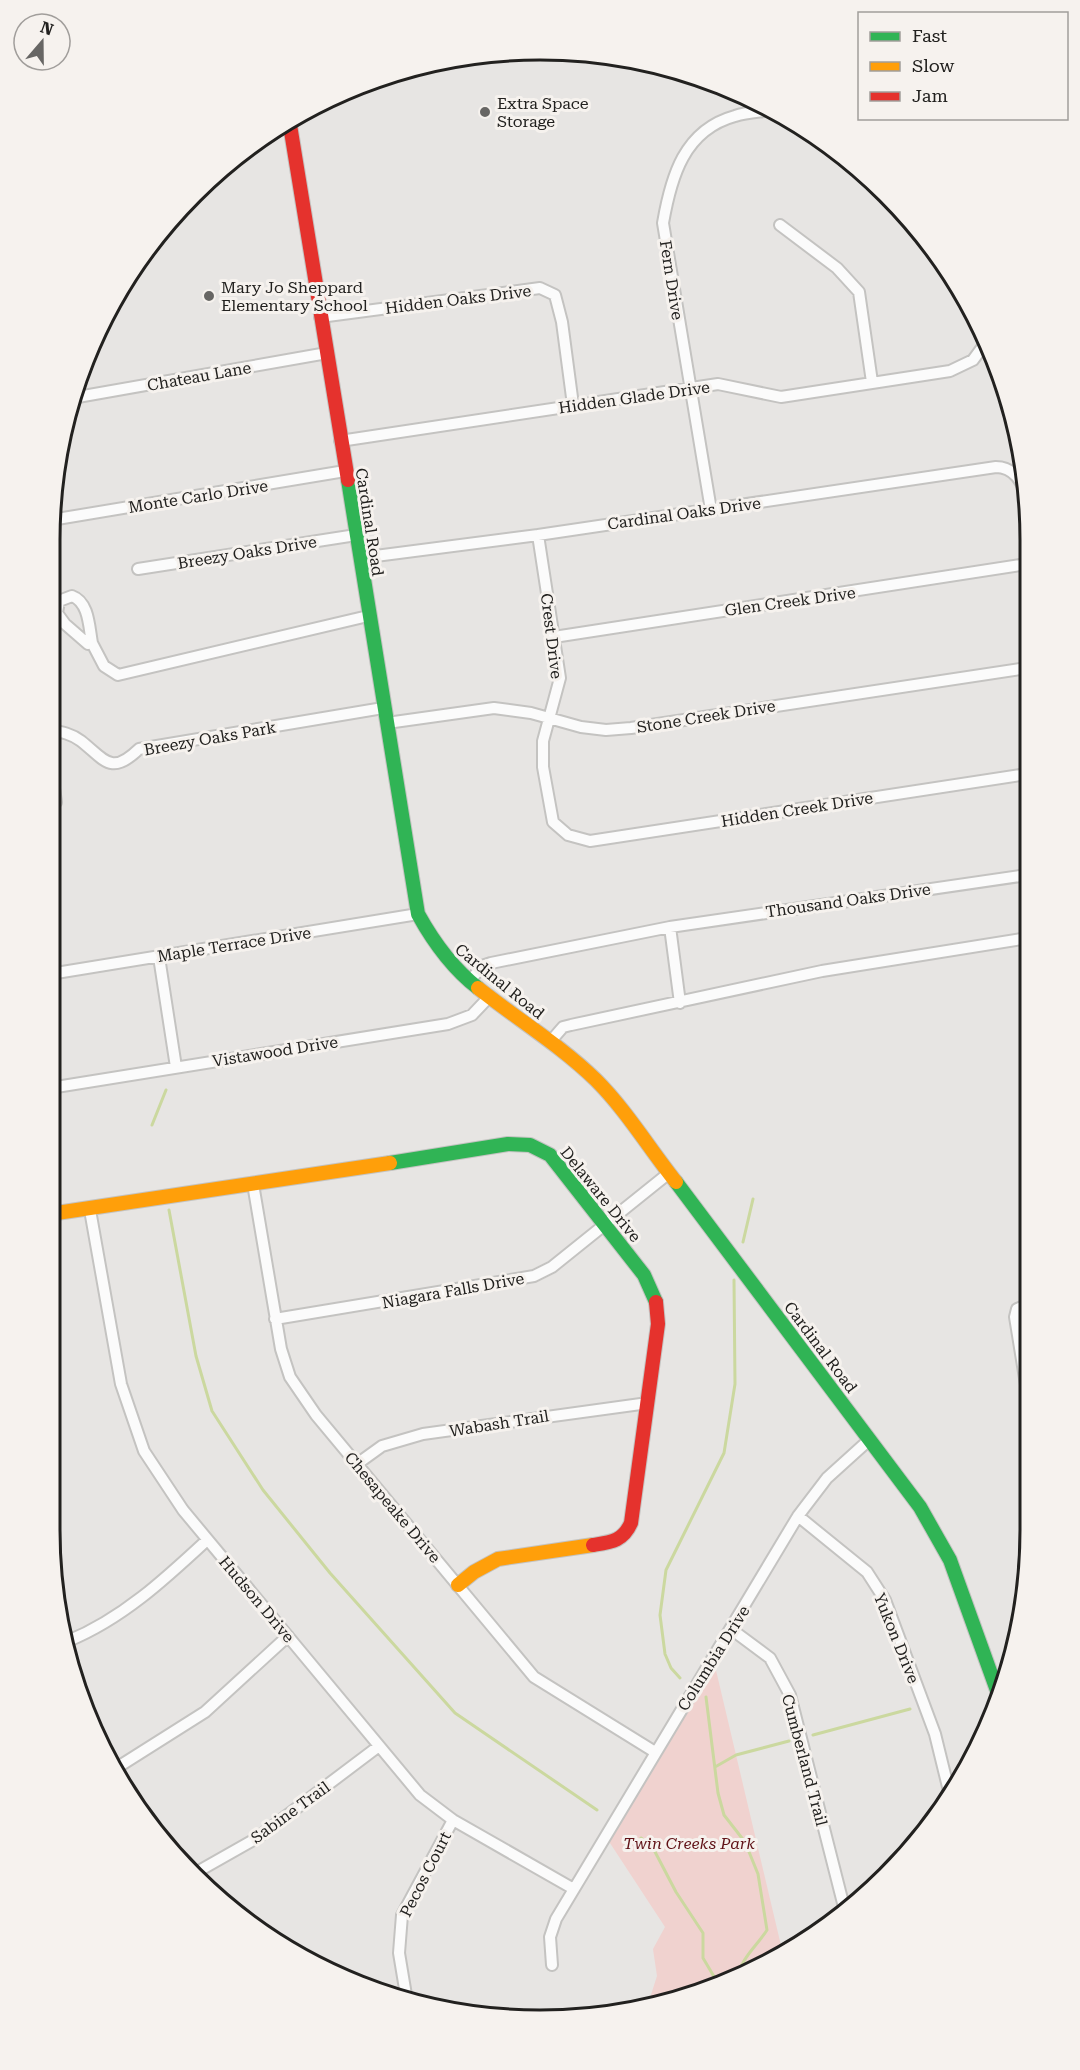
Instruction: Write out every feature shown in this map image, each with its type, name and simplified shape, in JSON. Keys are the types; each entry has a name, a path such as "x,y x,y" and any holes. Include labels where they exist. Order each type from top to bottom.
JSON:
{"street":[{"name":"Fern Drive","path":"711,510 663,223 668,192 684,150 708,129 735,116 757,112"},
{"name":"Cardinal Road","path":"292,129 368,616 418,914 431,943 470,981 596,1080 669,1173 920,1507 942,1543 995,1685"},
{"path":"780,225 837,268 859,291 872,382"},
{"name":"Hidden Oaks Drive","path":"320,317 540,288 551,292 557,301 573,405"},
{"name":"Hidden Glade Drive","path":"340,441 718,384 781,397 950,371 973,360 980,350"},
{"name":"Chateau Lane","path":"82,396 327,353"},
{"name":"Cardinal Oaks Drive","path":"360,558 538,535 996,467 1008,469 1016,478"},
{"name":"Monte Carlo Drive","path":"61,518 345,471"},
{"name":"Breezy Oaks Drive","path":"138,569 356,535"},
{"name":"Crest Drive","path":"538,535 560,678 543,741 543,766 553,822 568,835"},
{"name":"Glen Creek Drive","path":"554,636 1020,565"},
{"path":"92,643 104,666 118,675 368,616"},
{"name":"Stone Creek Drive","path":"387,723 494,708 513,709 581,727 606,730 631,728 1020,669"},
{"name":"Breezy Oaks Park","path":"60,733 75,737 98,758 112,764 127,761 139,749 384,708"},
{"name":"Hidden Creek Drive","path":"568,835 590,841 1020,775"},
{"name":"Thousand Oaks Drive","path":"470,981 482,966 491,963 670,927 1020,876"},
{"name":"Maple Terrace Drive","path":"60,972 418,914"},
{"path":"670,927 681,1003"},
{"path":"550,1042 563,1027 822,971 1020,939"},
{"path":"159,957 176,1067"},
{"name":"Vistawood Drive","path":"60,1086 448,1024 472,1015 490,996"},
{"name":"Delaware Drive","path":"60,1213 519,1144 530,1145 550,1155 644,1275 656,1300 658,1324 632,1523 625,1536 614,1542 498,1559 474,1572 458,1585"},
{"name":"Niagara Falls Drive","path":"275,1318 534,1276 552,1267 669,1173"},
{"name":"Chesapeake Drive","path":"253,1184 275,1318 291,1377 316,1415 534,1677 655,1752"},
{"name":"Hudson Drive","path":"90,1210 121,1384 144,1451 162,1481 207,1540 420,1795 453,1820 572,1888"},
{"path":"1020,1308 1017,1309 1016,1327 1020,1350"},
{"name":"Wabash Trail","path":"357,1464 382,1446 415,1436 528,1418 648,1403"},
{"name":"Columbia Drive","path":"552,1965 550,1937 572,1888 798,1516 827,1478 869,1440"},
{"name":"Yukon Drive","path":"798,1516 867,1572 885,1600 935,1734 947,1784"},
{"path":"72,1639 97,1628 131,1606 207,1540"},
{"name":"Cumberland Trail","path":"731,1629 771,1658 790,1695 843,1902"},
{"path":"121,1765 205,1713 288,1636"},
{"name":"Sabine Trail","path":"201,1869 257,1838 379,1746"},
{"name":"Pecos Court","path":"405,1991 399,1953 402,1915 453,1820"}],"green space":[{"name":"Twin Creeks Park","path":"715,1666 781,1945 694,1985 650,1997 657,1976 653,1949 665,1927 608,1840"}],"waterway":[{"path":"152,1125 166,1090"},
{"path":"743,1242 753,1199"},
{"path":"169,1210 196,1356 212,1411 263,1490 330,1573 455,1713 597,1810"},
{"path":"680,1678 671,1668 665,1654 660,1615 666,1570 724,1453 735,1384 734,1280"},
{"path":"706,1697 718,1793 724,1815 745,1842 758,1874 767,1930 742,1965"},
{"path":"813,1735 910,1709"},
{"path":"715,1767 736,1755 789,1741"},
{"path":"641,1838 653,1848 676,1892 703,1933 703,1958 714,1977"}],"traffic: fast":[{"path":"348,480 418,914 444,954 478,988"},
{"path":"390,1163 508,1144 530,1145 550,1155 644,1275 656,1302"},
{"path":"676,1182 920,1507 950,1560 995,1684"}],"traffic: slow":[{"path":"478,988 553,1044 596,1080 627,1116 676,1182"},
{"path":"60,1212 390,1163"},
{"path":"458,1585 474,1572 498,1559 593,1545"}],"traffic: jam":[{"path":"291,130 348,480"},
{"path":"593,1545 616,1540 624,1534 631,1523 658,1324 656,1302"}],"place":[{"name":"Extra Space Storage","path":"485,112"},
{"name":"Mary Jo Sheppard Elementary School","path":"209,296"}]}
